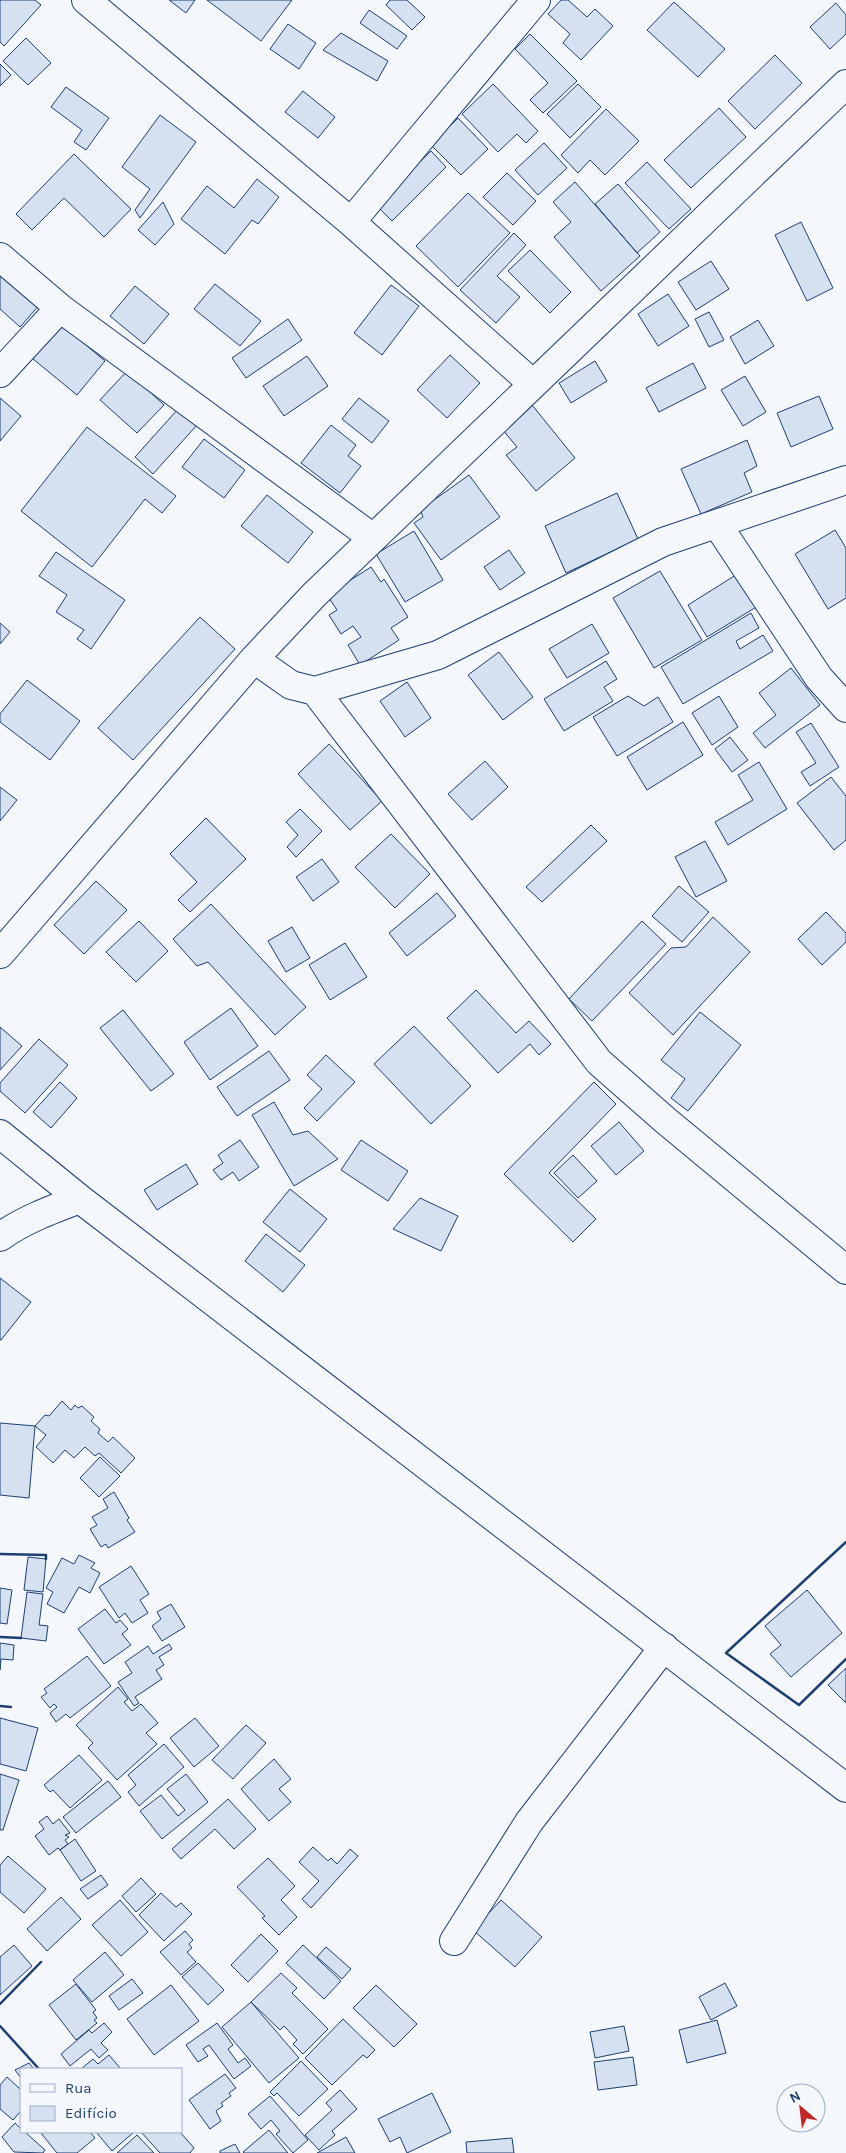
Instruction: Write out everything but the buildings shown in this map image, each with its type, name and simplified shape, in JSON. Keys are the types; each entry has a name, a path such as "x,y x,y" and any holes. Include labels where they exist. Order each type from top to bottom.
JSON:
{"street":[{"path":"86,0 351,222 533,384"},
{"path":"351,222 536,0"},
{"path":"0,954 254,659 314,595 846,84"},
{"path":"0,257 60,308 373,538"},
{"path":"0,373 60,308"},
{"path":"254,659 291,685 315,691 438,655 664,542 846,480"},
{"path":"717,524 819,678 846,708"},
{"path":"315,691 599,1062 665,1120 846,1270"},
{"path":"3,1141 846,1788"},
{"path":"0,1237 8,1231 80,1199"},
{"path":"454,1940 530,1822 664,1647"}],"wall":[{"path":"846,1542 726,1653 799,1705 846,1659"},
{"path":"0,1554 46,1555 46,1559"},
{"path":"0,1637 21,1638"},
{"path":"0,1706 11,1707"},
{"path":"0,2004 41,1962"},
{"path":"0,2026 38,2068"}]}
